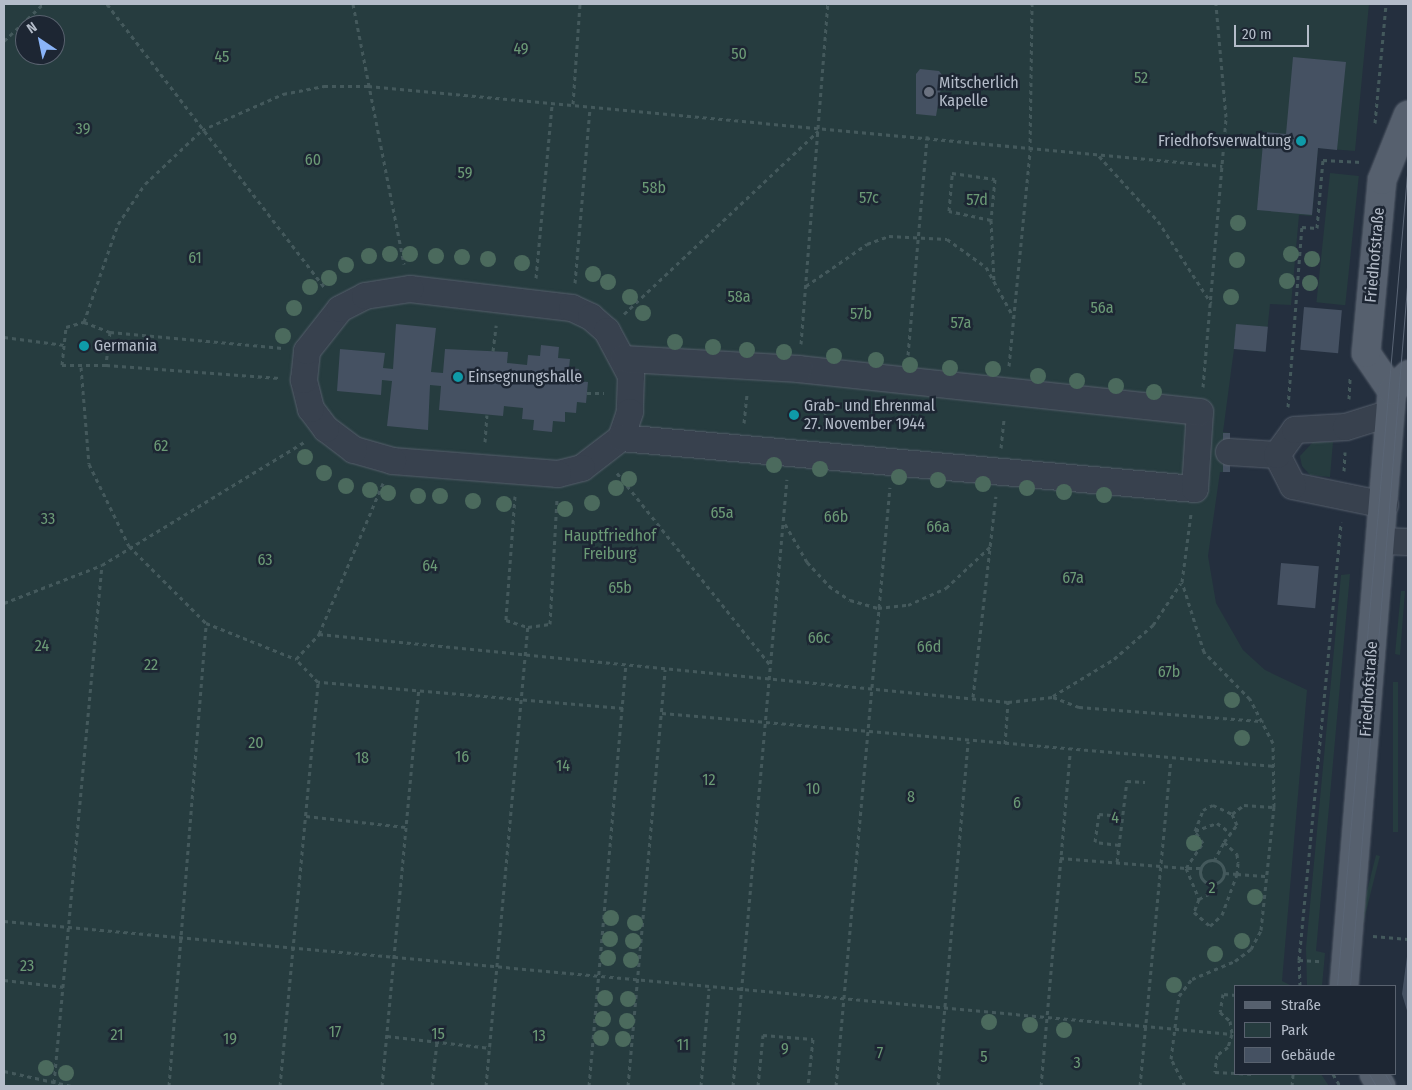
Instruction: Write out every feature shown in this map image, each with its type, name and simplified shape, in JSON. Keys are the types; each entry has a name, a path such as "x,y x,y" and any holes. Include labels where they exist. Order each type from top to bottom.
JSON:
{"main road":[{"name":"Friedhofstraße","path":"1344,985 1385,505 1400,393 1366,353 1382,180 1408,114"},
{"path":"1375,1075 1382,1086"}],"street":[{"path":"410,289 572,308 607,330 624,359 633,393 612,446 582,468 558,474 517,473 393,461 354,450 326,429 311,410 304,380 307,350 340,308 365,296 410,289"},
{"path":"624,359 799,369 1200,412 1216,451"},
{"path":"1277,455 1295,430 1346,427 1400,393"},
{"path":"612,446 741,449 999,469 1195,489 1216,451"},
{"path":"1216,451 1277,455"},
{"path":"1277,455 1293,486 1385,505"},
{"path":"1382,541 1408,542"}],"path":[{"path":"4,42 43,4"},
{"path":"107,4 340,308"},
{"path":"353,4 410,289"},
{"path":"573,104 580,4"},
{"path":"799,369 828,4"},
{"path":"973,697 991,546 1030,150 1032,4"},
{"path":"1200,412 1222,166 1224,68 1216,4"},
{"path":"84,322 118,224 145,184 202,130 283,94 324,86 368,86 552,104 573,104 590,108 818,130 927,136 1030,150 1222,166"},
{"path":"534,303 552,104"},
{"path":"572,308 590,108"},
{"path":"607,330 818,130"},
{"path":"906,381 927,136"},
{"path":"1099,156 1158,221 1211,304"},
{"path":"1295,430 1286,400 1302,227 1316,228 1323,160 1371,163"},
{"path":"991,220 949,212 952,173 995,179 991,220 994,282"},
{"path":"806,286 867,244 889,236 918,235 947,239 986,267 1014,318"},
{"path":"304,380 106,365 81,367 62,365 66,327 84,322 110,332 307,350"},
{"path":"106,365 110,332"},
{"path":"4,338 64,345"},
{"path":"741,449 750,366"},
{"path":"81,367 90,464 129,546 206,624 296,659 318,682 623,708"},
{"path":"822,456 828,373"},
{"path":"4,603 102,565 129,546 326,429"},
{"path":"612,446 770,665"},
{"path":"733,1086 739,991 771,679 770,665 785,524 789,453"},
{"path":"296,659 318,634 393,461"},
{"path":"836,1086 868,732 874,688 878,608 892,461"},
{"path":"517,473 506,620 528,627 550,624 558,474"},
{"path":"1184,1086 1171,1059 1172,1031 1179,996 1192,979 1235,961 1251,949 1261,930 1274,807 1273,743 1250,699 1204,652 1182,582 1195,489"},
{"path":"785,524 807,562 829,586 850,600 878,608 908,605 946,588 991,546"},
{"path":"54,1082 70,928 102,565"},
{"path":"318,634 665,670 973,697 1008,702 1053,697 1114,659 1153,624 1182,582"},
{"path":"169,1086 206,624"},
{"path":"486,1086 523,656 528,627"},
{"path":"589,1086 597,977 626,666"},
{"path":"628,1086 639,981 665,670"},
{"path":"280,1086 295,948 318,682"},
{"path":"382,1086 392,956 418,690"},
{"path":"1053,697 1079,707 1262,721"},
{"path":"1005,744 1008,702"},
{"path":"662,713 1005,744 1070,752 1274,766"},
{"path":"938,1086 968,741"},
{"path":"1041,1086 1045,1020 1070,752"},
{"path":"1140,1086 1171,760"},
{"path":"1117,862 1127,781 1145,782"},
{"path":"1060,858 1200,868 1214,860 1224,842 1237,825 1232,814 1213,805 1203,810 1195,831"},
{"path":"1232,814 1244,805 1274,807"},
{"path":"1120,845 1095,842 1098,814 1123,816"},
{"path":"306,816 405,826"},
{"path":"1195,831 1217,823 1231,833"},
{"path":"1186,868 1203,843 1195,831"},
{"path":"1210,884 1208,894 1199,899 1194,912 1202,923 1216,923 1235,888 1237,854 1224,842"},
{"path":"1214,860 1225,873 1268,876"},
{"path":"1186,868 1199,899"},
{"path":"1200,868 1200,876 1210,884 1217,884 1225,873"},
{"path":"4,921 392,956 1045,1020 1144,1029 1232,1034"},
{"path":"1347,934 1408,940"},
{"path":"4,980 64,987"},
{"path":"701,1086 709,988"},
{"path":"1234,996 1223,994 1220,1012 1230,1021 1232,1034 1228,1047 1217,1055 1215,1072 1234,1073"},
{"path":"758,1086 763,1035 813,1039 808,1086"},
{"path":"387,1036 490,1048"},
{"path":"432,1086 437,1042"},
{"path":"4,1071 71,1086"},
{"path":"1334,1075 1340,1086"}],"green space":[{"name":"Hauptfriedhof Freiburg","path":"4,4 1369,4 1355,151 1318,148 1312,216 1299,215 1291,305 1270,304 1265,352 1234,349 1223,432 1230,433 1227,472 1220,472 1208,556 1216,603 1243,650 1265,670 1307,690 1282,981 1290,985 1234,985 1234,1075 1322,1075 1329,1086 4,1086"},
{"path":"1330,173 1359,176 1345,305 1316,302"},
{"path":"1313,442 1333,442 1330,477 1310,475 1302,466 1300,456"},
{"path":"1350,574 1316,951 1325,953 1322,985 1307,985 1306,948 1341,575"},
{"path":"1401,591 1405,591 1400,655 1395,654"},
{"path":"1393,682 1398,682 1398,832 1393,832"},
{"path":"1376,855 1380,856 1358,945 1354,944"}],"building":[{"name":"Friedhofsverwaltung","path":"1293,57 1346,62 1337,150 1318,148 1312,215 1257,210 1264,132 1286,134"},
{"name":"Mitscherlich Kapelle","path":"920,69 939,71 943,76 936,116 916,114 916,74"},
{"path":"1304,307 1342,310 1338,353 1300,350"},
{"name":"Einsegnungshalle","path":"396,324 436,328 431,372 443,373 445,349 508,352 507,363 527,365 528,355 540,356 541,345 559,347 558,358 570,359 569,368 579,369 578,381 588,382 586,403 577,402 576,413 565,412 565,422 553,421 552,432 533,430 534,420 522,419 523,408 504,406 503,416 439,410 441,386 430,385 428,430 387,426 392,381 382,380 381,395 337,391 340,349 385,353 383,368 393,369"},
{"path":"1236,324 1268,327 1266,352 1234,349"},
{"path":"1223,433 1230,433 1230,472 1223,472"},
{"path":"1281,563 1319,566 1315,608 1277,605"},
{"path":"1408,949 1408,1014 1402,994"}],"tram line":[{"path":"1337,985 1408,163"},
{"path":"1350,985 1408,274"},
{"path":"1370,1075 1376,1086"},
{"path":"1386,1075 1392,1086"}],"place":[{"name":"Mitscherlich Kapelle","path":"929,92"},
{"name":"Friedhofsverwaltung","path":"1301,141"},
{"name":"Germania","path":"84,346"},
{"name":"Einsegnungshalle","path":"458,377"},
{"name":"Grab- und Ehrenmal 27. November 1944","path":"794,415"}],"park label":[{"name":"49","path":"521,49"},
{"name":"50","path":"739,54"},
{"name":"45","path":"222,57"},
{"name":"52","path":"1141,78"},
{"name":"39","path":"83,129"},
{"name":"60","path":"313,160"},
{"name":"59","path":"465,173"},
{"name":"58b","path":"654,188"},
{"name":"57c","path":"869,198"},
{"name":"57d","path":"977,200"},
{"name":"61","path":"195,258"},
{"name":"58a","path":"739,297"},
{"name":"56a","path":"1102,308"},
{"name":"57b","path":"861,314"},
{"name":"57a","path":"961,323"},
{"name":"62","path":"161,446"},
{"name":"65a","path":"722,513"},
{"name":"66b","path":"836,517"},
{"name":"33","path":"48,519"},
{"name":"66a","path":"938,527"},
{"name":"63","path":"265,560"},
{"name":"64","path":"430,566"},
{"name":"67a","path":"1073,578"},
{"name":"65b","path":"620,588"},
{"name":"66c","path":"819,638"},
{"name":"24","path":"42,646"},
{"name":"66d","path":"929,647"},
{"name":"22","path":"151,665"},
{"name":"67b","path":"1169,672"},
{"name":"20","path":"256,743"},
{"name":"16","path":"462,757"},
{"name":"18","path":"362,758"},
{"name":"14","path":"563,766"},
{"name":"12","path":"709,780"},
{"name":"10","path":"813,789"},
{"name":"8","path":"911,797"},
{"name":"6","path":"1017,803"},
{"name":"4","path":"1115,818"},
{"name":"2","path":"1212,888"},
{"name":"23","path":"27,966"},
{"name":"17","path":"335,1032"},
{"name":"15","path":"438,1034"},
{"name":"21","path":"117,1035"},
{"name":"13","path":"539,1036"},
{"name":"19","path":"230,1039"},
{"name":"11","path":"683,1045"},
{"name":"9","path":"785,1049"},
{"name":"7","path":"880,1053"},
{"name":"5","path":"984,1057"},
{"name":"3","path":"1077,1063"}]}
